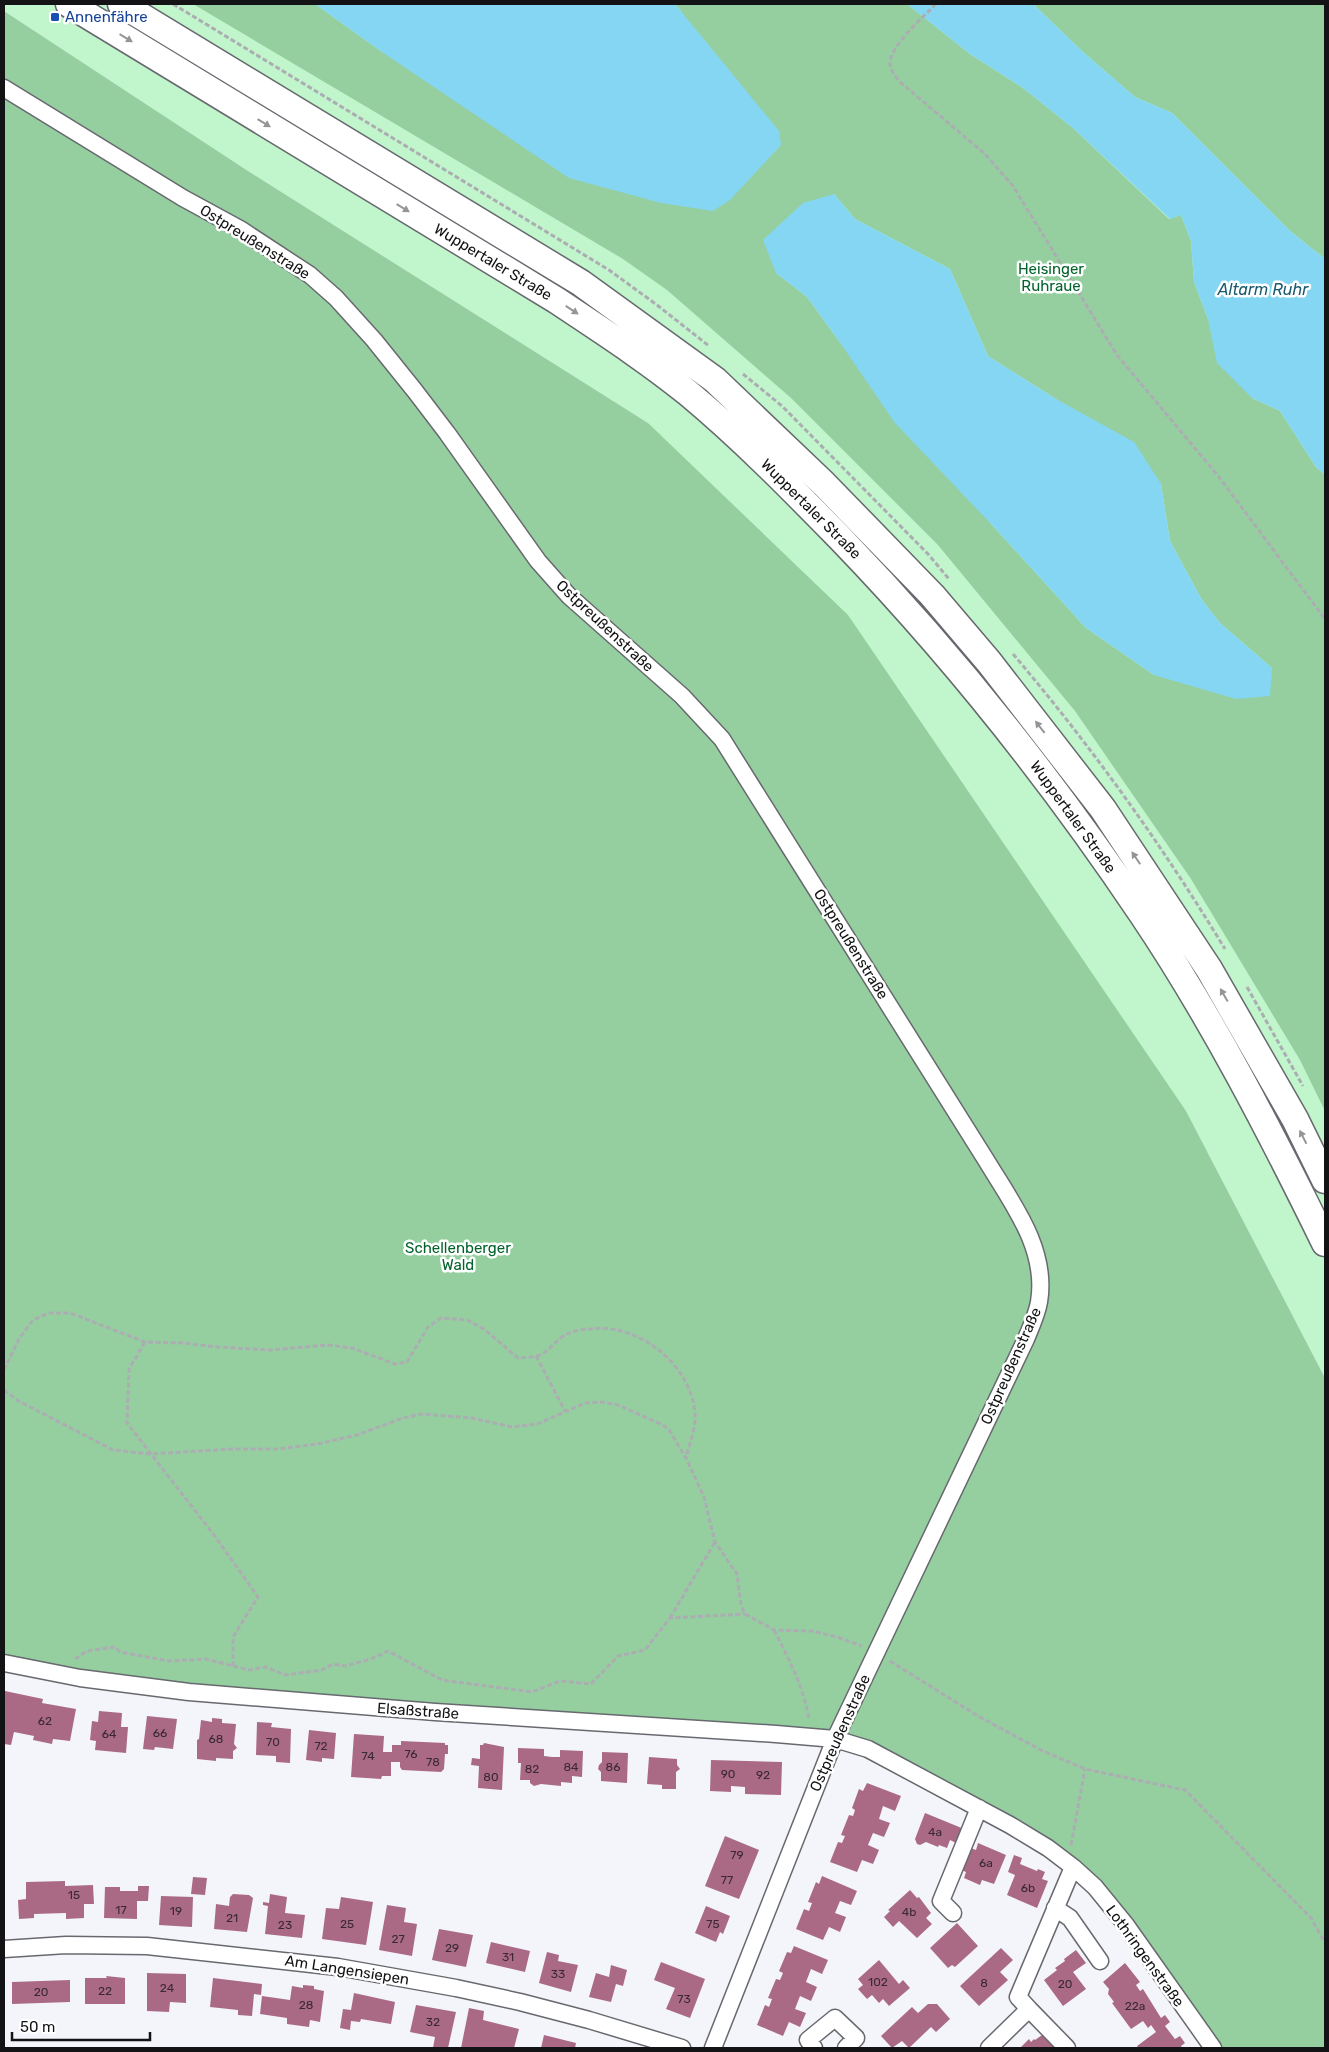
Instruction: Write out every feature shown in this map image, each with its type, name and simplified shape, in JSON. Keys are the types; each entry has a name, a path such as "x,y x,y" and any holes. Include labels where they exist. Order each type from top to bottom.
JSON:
{"main road":[{"name":"Wuppertaler Straße","path":"69,4 556,300 622,344 680,387 753,450 891,591 957,666 1026,752 1076,820 1143,915 1194,998 1247,1090 1325,1243"},
{"name":"Wuppertaler Straße","path":"122,4 580,283 715,380 824,484 951,617 989,662 1103,809 1209,969 1272,1078 1325,1180"}],"street":[{"name":"Ostpreußenstraße","path":"4,88 183,198 240,229 287,258 336,298 374,340 447,432 538,561 570,596 682,696 722,739 1023,1222 1035,1249 1040,1283 1039,1303 1033,1321 834,1739 714,2048"},
{"name":"Elsaßstraße","path":"4,1663 109,1682 189,1692 436,1712 716,1729 834,1739"},
{"name":"Lothringenstraße","path":"834,1739 868,1749 979,1808 1048,1848 1073,1867 1095,1886 1126,1925 1212,2048"},
{"path":"953,1913 941,1901 979,1808"},
{"path":"1067,2048 1018,1997 1073,1867"},
{"path":"1055,1908 1070,1918 1100,1961"},
{"name":"Am Langensiepen","path":"4,1949 66,1945 147,1946 338,1967 456,1988 520,2002 589,2020 682,2048"},
{"path":"989,2048 1030,2009"},
{"path":"814,2048 808,2040 834,2018 856,2038 846,2048"}],"path":[{"path":"173,4 592,260 658,304"},
{"path":"936,4 891,56 890,66 893,73 900,82 985,154 1013,186 1117,355 1219,477 1325,619"},
{"path":"4,1370 20,1339 33,1320 49,1313 70,1313 145,1342 183,1342 217,1347 270,1350 328,1345 352,1348 395,1364 407,1362 428,1327 441,1318 467,1320 484,1328 518,1358 536,1356 552,1348 566,1334 590,1328 616,1328 650,1344 665,1354 676,1365 688,1384 695,1412 694,1432 686,1458"},
{"path":"145,1342 129,1369 127,1423 214,1535 258,1597 232,1637 233,1666"},
{"path":"536,1356 565,1411"},
{"path":"4,1390 17,1400 113,1450 150,1454 233,1449 278,1449 317,1444 357,1435 402,1418 421,1414 472,1418 512,1427 537,1424 585,1402 618,1405 663,1424 670,1430 686,1458 704,1497 715,1542 737,1574 741,1605 745,1614"},
{"path":"56,1673 87,1651 115,1647 120,1652 169,1661 206,1659 248,1670 265,1667 286,1675 322,1670 333,1664 345,1666 371,1659 388,1651 442,1680 532,1692 560,1681 591,1684 618,1656 645,1650 670,1618 715,1542"},
{"path":"670,1618 745,1614 774,1630 812,1631 837,1637 876,1652 978,1716 1040,1750 1084,1769 1185,1790 1312,1918 1325,1943"},
{"path":"774,1630 792,1666 801,1691 807,1708 812,1737"},
{"path":"1073,1867 1070,1851 1084,1769"}],"green space":[{"name":"Heisinger Ruhraue","path":"4,4 1325,4 1325,1378 1186,1111 648,423 248,171 4,11"},
{"name":"Heisinger Ruhraue","path":"193,4 315,4 382,52 681,11 675,4 907,4 970,54 1023,88 1073,128 1169,219 1181,215 1191,241 1194,282 1208,319 1252,398 1280,411 1316,467 1325,475 1325,1111 1300,1060 1191,879 1075,711 938,545 791,398 667,290 623,259","holes":["834,194 855,219 950,269 988,356 1056,399 1161,484 1170,541 1202,600 1220,623 1272,668 1154,675 1086,628 992,525 839,341 807,297 776,273"]},
{"path":"1033,4 1325,4 1325,259 1290,231 1172,113 1135,97 1083,52"},
{"name":"Schellenberger Wald","path":"4,11 248,171 648,423 848,615 1186,1111 1325,1378 1325,2048 1215,2048 1098,1886 867,1747 189,1689 4,1659"}],"water":[{"path":"315,4 675,4 779,131 781,145 730,200 713,211 661,203 569,178 382,52"},
{"name":"Altarm Ruhr","path":"907,4 1033,4 1083,52 1135,97 1172,113 1290,231 1325,259 1325,475 1316,467 1280,411 1252,398 1217,363 1208,319 1194,282 1191,241 1181,215 1170,219 1073,128 1023,88 970,54"},
{"path":"834,194 855,219 950,269 988,356 1056,399 1134,442 1161,484 1170,541 1202,600 1220,623 1272,668 1270,696 1236,699 1154,675 1086,628 895,423 807,297 776,273 763,240 803,203"}],"building":[{"path":"5,1691 43,1699 42,1703 76,1709 70,1741 53,1739 52,1744 33,1740 34,1736 14,1732 11,1745 4,1744"},
{"path":"99,1711 122,1713 121,1727 128,1727 126,1753 95,1750 96,1741 90,1740 92,1721 98,1722"},
{"path":"147,1716 177,1719 173,1749 155,1747 154,1750 143,1749"},
{"path":"212,1718 222,1719 222,1723 236,1724 234,1744 237,1748 233,1751 233,1759 216,1758 216,1761 197,1759 197,1740 199,1739 201,1720 212,1722"},
{"path":"257,1722 272,1723 271,1727 291,1729 290,1763 276,1762 276,1756 256,1755"},
{"path":"309,1730 336,1733 334,1759 322,1758 322,1762 306,1760"},
{"path":"354,1734 384,1736 383,1752 392,1752 392,1745 401,1745 401,1741 445,1743 445,1745 448,1745 448,1754 445,1754 444,1769 441,1772 402,1770 400,1762 391,1762 391,1776 382,1776 381,1779 351,1777"},
{"path":"484,1743 504,1747 502,1790 478,1788 479,1766 471,1765 472,1758 480,1759 480,1745"},
{"path":"518,1748 544,1749 544,1756 552,1757 560,1757 560,1750 583,1751 582,1777 572,1776 572,1783 561,1782 561,1786 541,1784 534,1786 530,1783 530,1780 520,1780 521,1763 518,1763"},
{"path":"602,1752 628,1753 627,1783 601,1781 601,1772 598,1769 602,1762"},
{"path":"649,1757 677,1759 677,1765 680,1769 676,1772 676,1789 662,1789 662,1785 647,1784"},
{"path":"711,1760 782,1762 781,1795 745,1794 745,1787 731,1786 731,1792 710,1791"},
{"path":"867,1783 901,1796 895,1811 883,1806 879,1819 890,1823 884,1837 873,1833 868,1845 879,1850 873,1864 862,1860 857,1872 830,1862 838,1842 842,1843 845,1836 841,1835 849,1815 853,1816 855,1810 852,1808 859,1789 863,1791"},
{"path":"925,1813 964,1829 958,1844 950,1840 947,1848 939,1845 938,1847 926,1842 920,1845 917,1844 915,1839"},
{"path":"725,1836 759,1850 739,1899 705,1886"},
{"path":"978,1843 1006,1855 994,1884 982,1880 980,1885 964,1878 966,1872 959,1869 968,1847 976,1850"},
{"path":"1014,1855 1022,1858 1020,1864 1045,1872 1042,1879 1048,1881 1037,1908 1007,1895 1015,1875 1008,1872"},
{"path":"822,1876 857,1891 851,1905 840,1901 835,1913 846,1917 840,1932 829,1927 823,1940 796,1929 804,1909 809,1911 812,1903 808,1902 816,1882 819,1884"},
{"path":"193,1877 207,1878 205,1895 191,1894"},
{"path":"65,1881 65,1886 93,1885 94,1904 84,1904 84,1918 66,1919 66,1913 34,1914 34,1918 19,1919 18,1900 26,1899 26,1882"},
{"path":"138,1886 149,1886 148,1901 137,1901 137,1919 104,1918 105,1887 120,1887 120,1891 138,1891"},
{"path":"910,1890 917,1898 919,1897 931,1913 926,1918 932,1924 917,1938 899,1921 893,1927 884,1917 890,1911 888,1910"},
{"path":"233,1894 249,1895 253,1898 247,1932 214,1929 216,1904 229,1906 230,1897"},
{"path":"270,1894 287,1897 285,1913 305,1915 302,1938 265,1934 268,1906 263,1905 263,1902 269,1903"},
{"path":"161,1896 193,1897 192,1927 159,1925"},
{"path":"341,1897 373,1902 366,1945 322,1939 326,1908 339,1909"},
{"path":"387,1905 406,1908 404,1922 417,1924 412,1956 379,1950"},
{"path":"706,1906 730,1916 723,1934 720,1932 716,1942 695,1933"},
{"path":"957,1923 978,1946 955,1967 952,1965 948,1968 930,1948"},
{"path":"439,1929 473,1935 466,1967 432,1960"},
{"path":"491,1942 530,1951 525,1972 486,1963"},
{"path":"794,1946 828,1960 822,1974 811,1969 806,1982 817,1987 811,2001 800,1996 795,2009 806,2013 800,2027 789,2022 783,2036 757,2025 765,2005 769,2007 772,1999 768,1998 776,1979 780,1980 783,1973 779,1971 787,1952 791,1953"},
{"path":"1001,1948 1013,1960 1000,1972 1008,1980 979,2006 960,1986"},
{"path":"1076,1950 1086,1963 1073,1972 1086,1989 1063,2006 1044,1980 1057,1970 1055,1968 1065,1961 1064,1959"},
{"path":"547,1952 559,1955 558,1961 578,1965 571,1992 539,1983"},
{"path":"879,1960 899,1984 903,1980 910,1988 889,2006 883,1999 879,2003 872,1995 867,1999 858,1989 863,1985 858,1979"},
{"path":"661,1962 705,1979 690,2018 666,2009 675,1988 654,1980"},
{"path":"1125,1963 1140,1982 1136,1985 1140,1991 1143,1989 1161,2018 1165,2015 1170,2022 1165,2026 1175,2039 1180,2036 1185,2043 1181,2046 1182,2048 1138,2048 1137,2046 1156,2032 1151,2025 1148,2028 1143,2021 1131,2029 1112,2003 1114,2002 1108,1994 1109,1989 1103,1982"},
{"path":"611,1965 627,1970 623,1986 616,1984 611,2002 589,1997 596,1973 609,1977"},
{"path":"147,1973 186,1974 186,2003 170,2002 169,2012 147,2011"},
{"path":"106,1976 125,1978 125,2004 85,2004 85,1978 107,1978"},
{"path":"213,1978 262,1984 261,1995 254,1994 252,2016 238,2015 238,2010 210,2007"},
{"path":"70,1980 70,2002 12,2004 12,1982"},
{"path":"303,1985 314,1986 314,1989 324,1991 320,2022 310,2020 309,2027 287,2024 287,2018 260,2014 262,1996 290,2000 292,1986 303,1988"},
{"path":"354,1993 395,2002 391,2024 361,2019 360,2022 351,2021 350,2030 340,2028 343,2009 351,2010"},
{"path":"928,2004 937,2004 950,2019 936,2032 931,2027 909,2048 902,2041 892,2048 881,2036 912,2007 918,2013"},
{"path":"416,2005 456,2012 448,2048 433,2048 435,2037 410,2032"},
{"path":"469,2008 484,2011 483,2020 519,2029 514,2048 461,2048"},
{"path":"544,2035 576,2043 575,2048 541,2048"},
{"path":"1042,2035 1055,2048 1020,2048 1029,2039 1031,2042"}],"place":[{"name":"Annenfähre","path":"55,17"}]}
